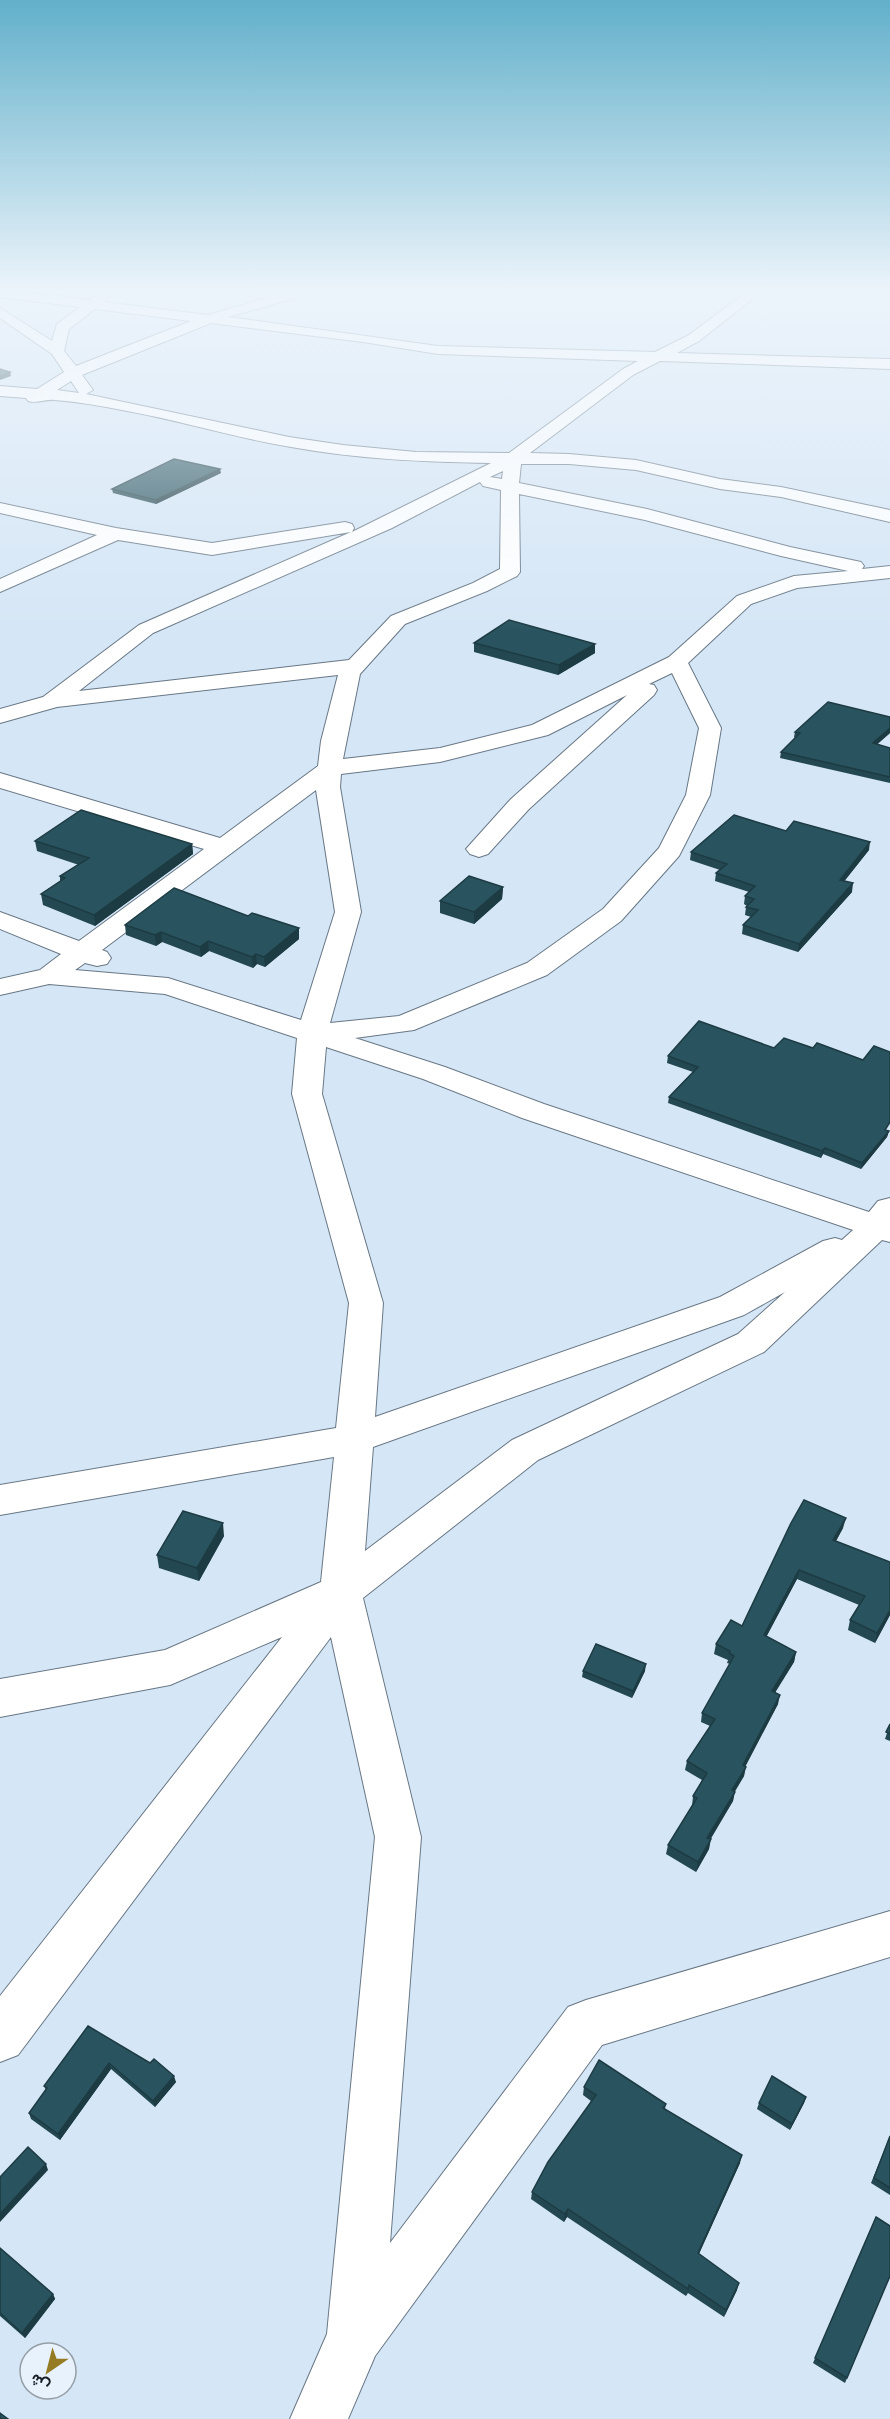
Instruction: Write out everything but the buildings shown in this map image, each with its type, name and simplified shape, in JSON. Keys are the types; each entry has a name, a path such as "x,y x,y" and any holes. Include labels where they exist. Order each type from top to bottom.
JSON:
{"street":[{"path":"116,406 289,442 343,450 416,457 592,460 636,465 720,484 791,494 890,516"},
{"path":"51,702 146,629 388,522 473,479 513,458 583,406"},
{"path":"355,2336 398,1837 341,1592 366,1303 307,1094 312,1034 348,912 328,787 333,741 349,673 398,620 480,587 510,572 512,534 509,486 513,458"},
{"path":"473,479 647,515 788,552 886,572"},
{"path":"0,508 116,534 212,549 388,522"},
{"path":"0,586 116,534"},
{"path":"479,849 520,804 744,600 794,582 886,572"},
{"path":"49,976 331,768 440,755 540,730 677,662"},
{"path":"312,1034 404,1024 537,969 612,915 670,851 698,795 710,728 677,662"},
{"path":"0,716 51,702 356,666"},
{"path":"0,780 223,847"},
{"path":"0,920 168,986 885,1222"},
{"path":"0,987 49,976 168,986"},
{"path":"0,1500 354,1439 732,1306 885,1222"},
{"path":"0,1698 170,1667 341,1592 525,1450 751,1343 885,1222"},
{"path":"0,2037 341,1592"},
{"path":"319,2419 355,2336 586,2025 883,1946"}]}
